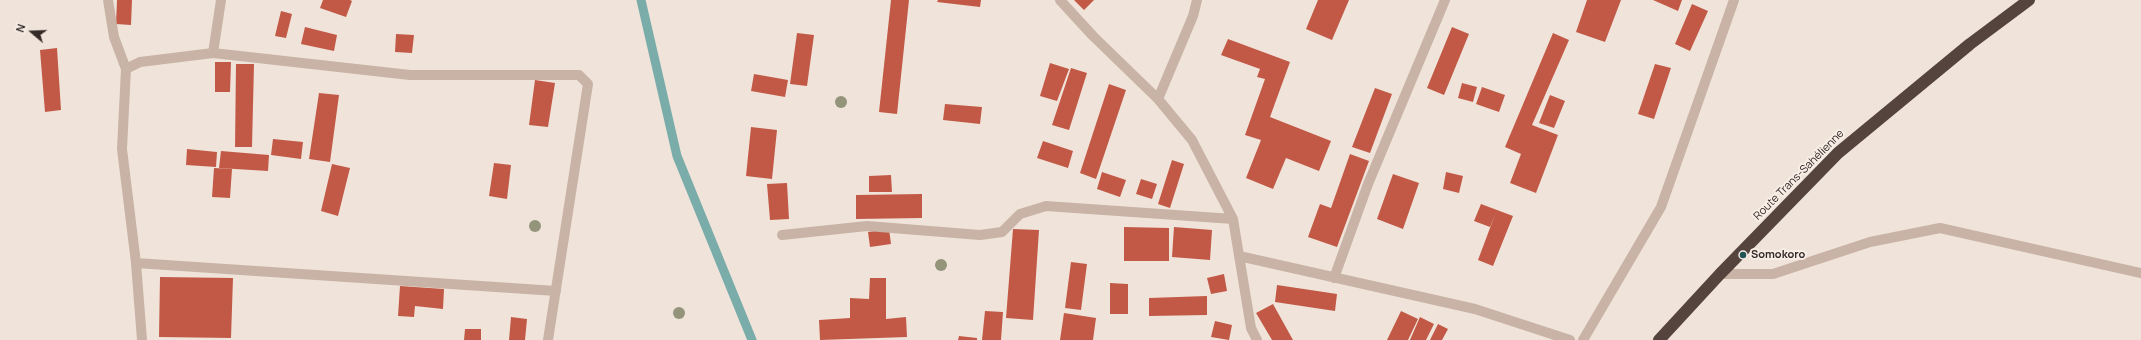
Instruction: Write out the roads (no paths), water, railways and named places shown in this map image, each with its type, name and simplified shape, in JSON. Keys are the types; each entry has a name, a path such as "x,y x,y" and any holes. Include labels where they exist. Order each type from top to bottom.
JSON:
{"highway":[{"name":"Route Trans-Sahélienne","path":"1659,340 1720,274 1838,153 1970,44 2029,0"}],"street":[{"path":"108,0 114,37 126,69 122,149 136,264 142,340"},
{"path":"213,53 221,0"},
{"path":"1060,0 1093,36 1158,99 1192,140 1233,220 1251,328 1258,340"},
{"path":"1158,99 1194,16 1197,0"},
{"path":"1334,278 1368,184 1445,0"},
{"path":"1583,340 1661,207 1734,0"},
{"path":"126,69 140,62 213,53 410,75 579,75 588,84 548,340"},
{"path":"782,235 867,226 980,235 1002,232 1020,214 1046,206 1233,220"},
{"path":"1720,274 1773,274 1870,242 1940,228 2141,273"},
{"path":"1239,256 1475,309 1570,340"},
{"path":"136,264 556,291"}],"waterway":[{"path":"641,0 677,156 752,340"}],"place":[{"name":"Somokoro","path":"1743,255"}]}
